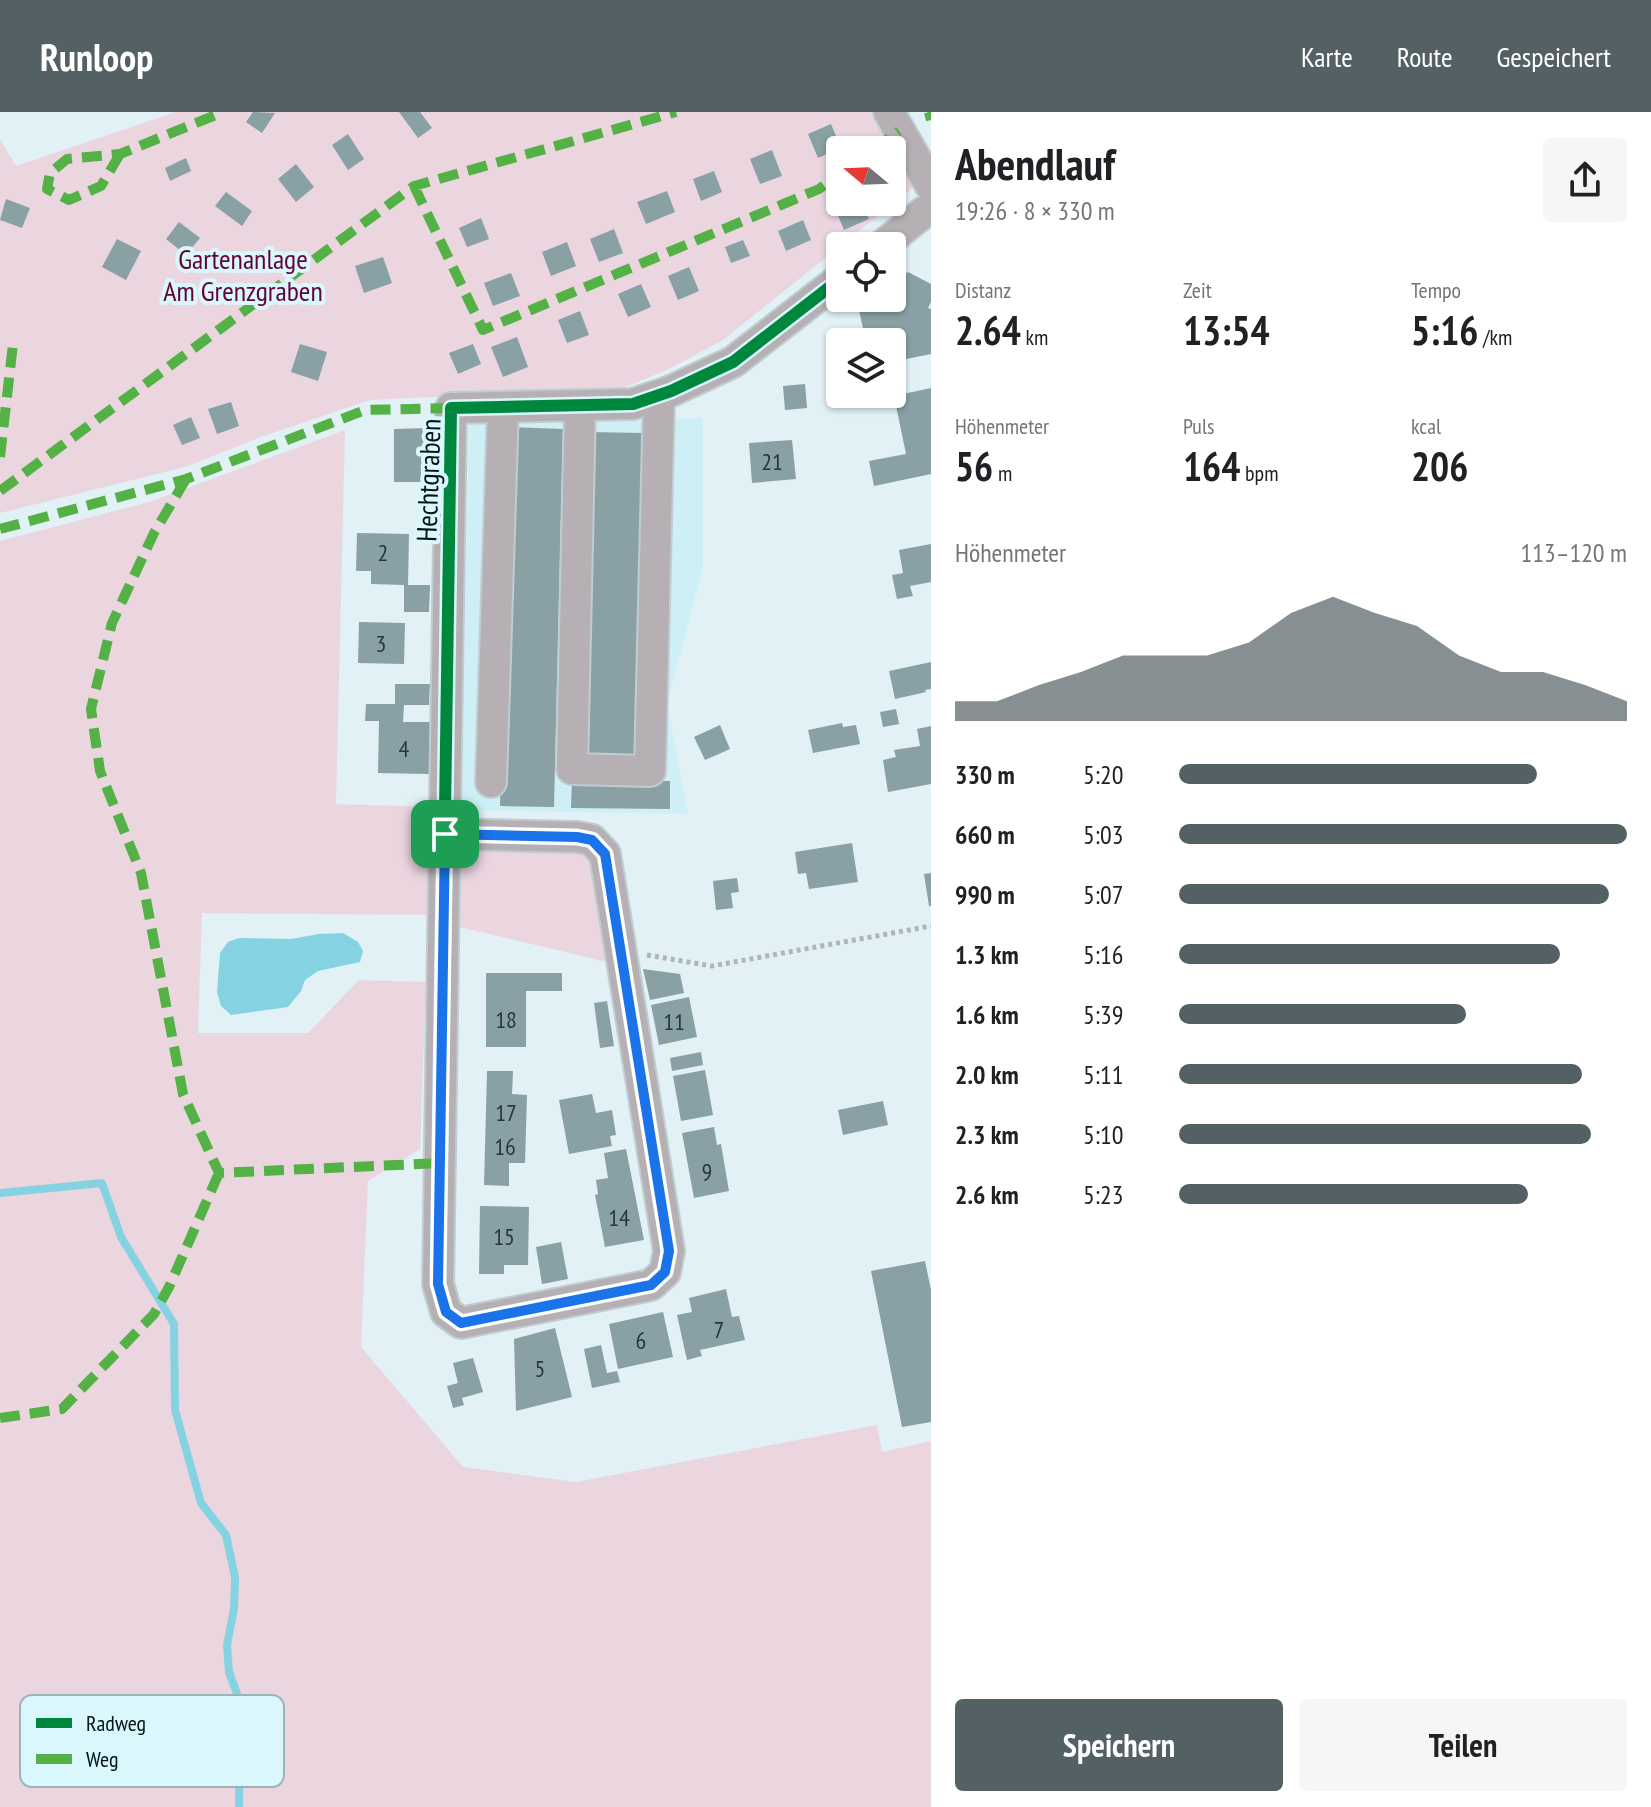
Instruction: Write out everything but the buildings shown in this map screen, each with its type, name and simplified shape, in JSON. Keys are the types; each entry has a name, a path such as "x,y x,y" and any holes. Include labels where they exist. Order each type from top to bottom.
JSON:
{"street":[{"path":"889,112 931,186"},
{"path":"899,232 931,210"},
{"name":"Hechtgraben","path":"445,834 577,837 592,840 605,854 669,1251 665,1272 651,1285 461,1323 446,1312 438,1284 451,408 633,404 659,396 733,362 826,290"},
{"path":"580,406 572,769 650,771 659,396"},
{"path":"491,782 503,407"}],"path":[{"path":"619,950 712,966 931,926"}],"shaded area":[{"path":"703,418 703,567 667,704 688,814 462,810 469,422"}],"green space":[{"name":"Gartenanlage Am Grenzgraben","path":"176,112 907,112 925,178 906,193 906,136 826,136 826,216 878,216 858,232 826,232 826,257 723,340 667,370 623,388 370,400 185,467 0,513 0,139 16,166"},
{"path":"345,430 336,804 431,807 428,915 202,913 198,1033 308,1033 359,980 426,982 420,1149 368,1181 361,1347 463,1467 576,1482 877,1425 882,1452 931,1441 931,1807 0,1807 0,541 149,502"},
{"path":"468,848 590,852 608,962 455,926 458,858"}],"water":[{"path":"343,933 358,942 363,951 360,962 318,971 305,980 301,991 288,1007 231,1015 221,1006 217,992 220,953 228,942 239,938 291,939"}],"waterway":[{"path":"0,1193 102,1183 121,1237 174,1324 175,1410 201,1503 226,1535 235,1577 234,1609 227,1645 229,1672 237,1695"},
{"path":"239,1787 239,1807"}],"marked path":[{"path":"120,154 101,186 69,200 47,189 50,173 67,159 120,154 223,112"},
{"path":"0,491 414,186 676,112"},
{"path":"929,112 931,120"},
{"path":"892,136 899,131"},
{"path":"414,186 483,330 826,184"},
{"path":"0,457 13,344"},
{"path":"0,529 186,479 365,410 451,408"},
{"path":"186,479 154,533 112,623 91,709 100,771 141,873 183,1094 219,1173 440,1163"},
{"path":"0,1418 62,1409 154,1314 219,1173"}],"cycle path":[{"path":"445,834 577,837 592,840 605,854 669,1251 665,1272 651,1285 461,1323 446,1312 438,1284 451,408 633,404 671,391 733,362 826,290"}],"route":[{"path":"445,834 577,837 592,840 605,854 669,1251 665,1272 651,1285 461,1323 446,1312 438,1284 445,834"}]}
